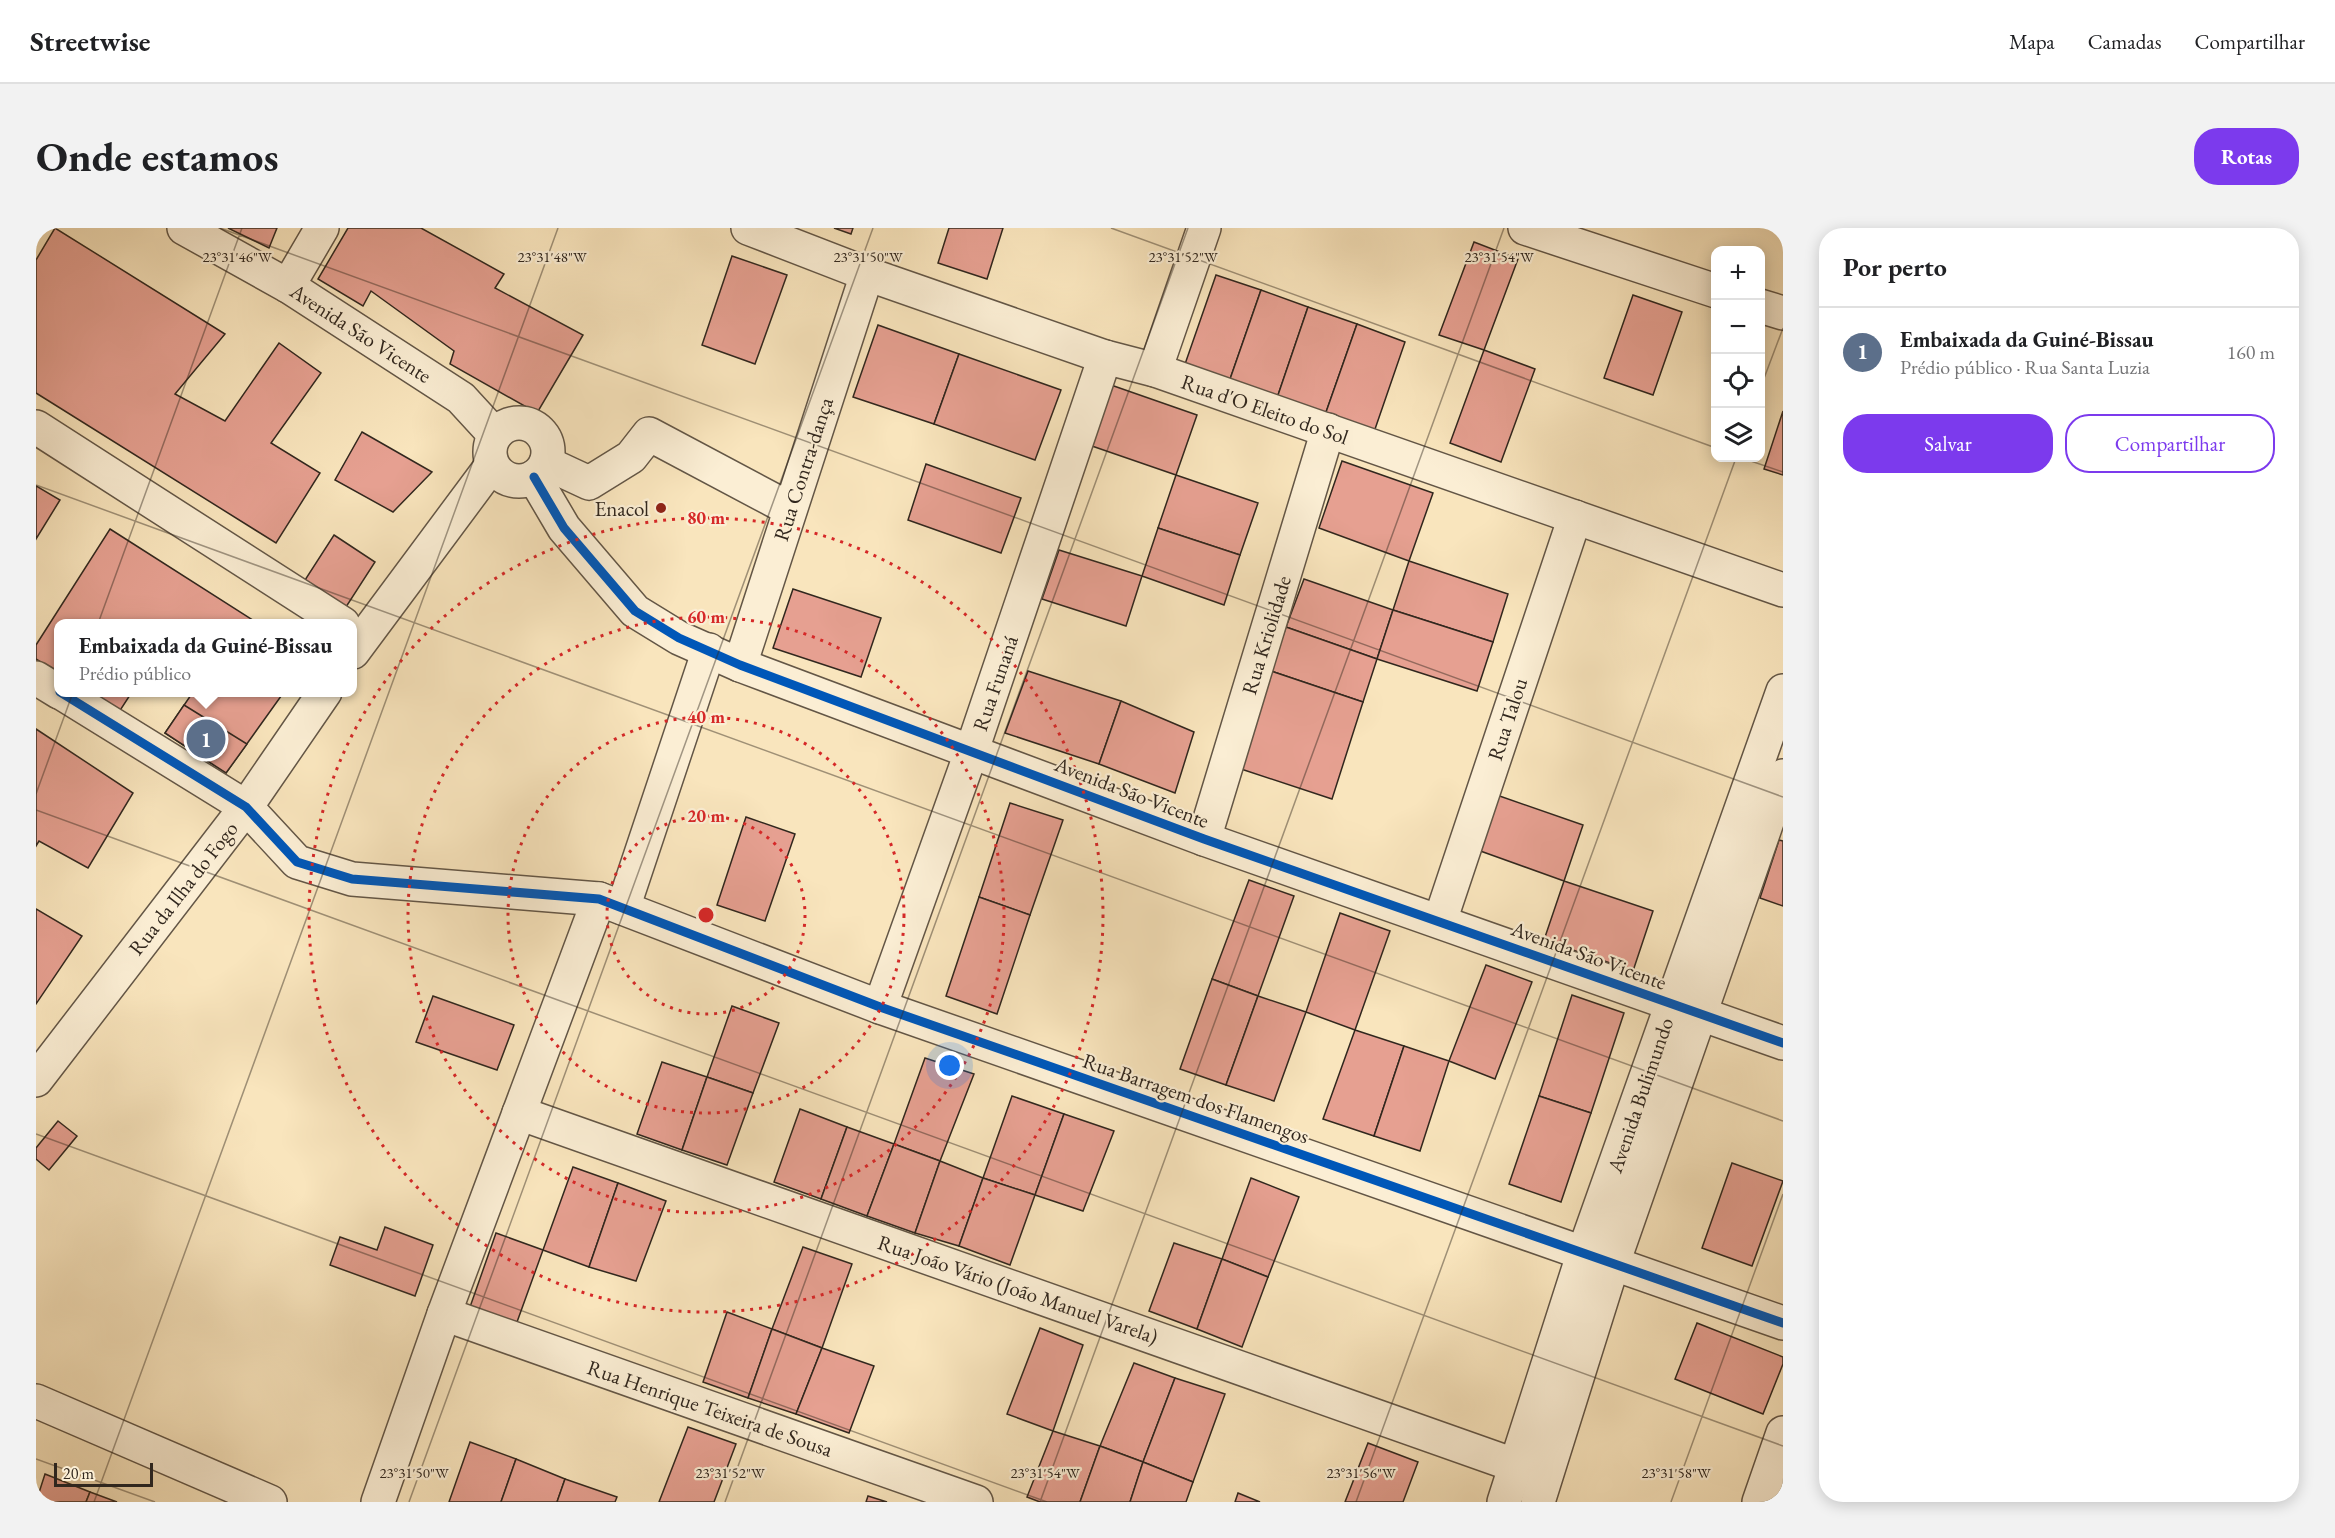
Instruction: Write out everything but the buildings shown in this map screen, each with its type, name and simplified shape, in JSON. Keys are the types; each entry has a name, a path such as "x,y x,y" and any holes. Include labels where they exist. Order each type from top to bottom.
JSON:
{"street":[{"name":"Avenida São Vicente","path":"184,228 288,286 461,398 494,450"},
{"path":"288,286 322,228"},
{"name":"Rua d'O Eleito do Sol","path":"748,228 867,274 1105,357 1155,370 1783,590"},
{"path":"1155,370 1204,228"},
{"path":"1525,228 1711,289"},
{"name":"Rua Contra-dança","path":"740,665 867,274"},
{"path":"1765,307 1783,313"},
{"name":"Rua Funaná","path":"880,1007 972,750 1105,357"},
{"path":"357,631 494,450 508,424 518,423 536,428 547,444 540,470 525,481 506,479 494,450"},
{"path":"36,427 327,619"},
{"name":"Rua Kriolidade","path":"1204,839 1328,430"},
{"path":"540,470 589,483 631,457 649,435 790,509"},
{"name":"Avenida São Vicente","path":"540,470 564,528 635,611 679,638 740,665 972,750 1204,839 1783,1043"},
{"name":"Rua Talou","path":"1440,921 1575,517"},
{"path":"378,1502 444,1314 519,1113 611,904 709,650"},
{"name":"Rua Barragem dos Flamengos","path":"36,678 54,688"},
{"name":"Avenida Bulimundo","path":"1504,1502 1599,1257 1686,1009 1783,691"},
{"name":"Rua Barragem dos Flamengos","path":"68,697 246,807 297,862 352,879 611,904 880,1007 1783,1323"},
{"name":"Rua da Ilha do Fogo","path":"36,1080 246,807 322,697"},
{"name":"Avenida Bulimundo","path":"1686,1009 1783,776"},
{"name":"Rua João Vário (João Manuel Varela)","path":"519,1113 1517,1466"},
{"name":"Avenida Bulimundo","path":"1538,1502 1599,1257"},
{"name":"Rua Henrique Teixeira de Sousa","path":"444,1314 976,1502"},
{"path":"36,1401 270,1502"},
{"path":"1759,1502 1783,1433"}],"cycle path":[{"path":"534,477 564,528 635,611 679,638 740,665 1204,839 1783,1043"},
{"path":"68,697 246,807 297,862 352,879 599,899 880,1007 1783,1323"}],"place":[{"name":"Enacol","path":"661,508"},
{"name":"Embaixada da Guiné-Bissau","path":"206,739"}]}
